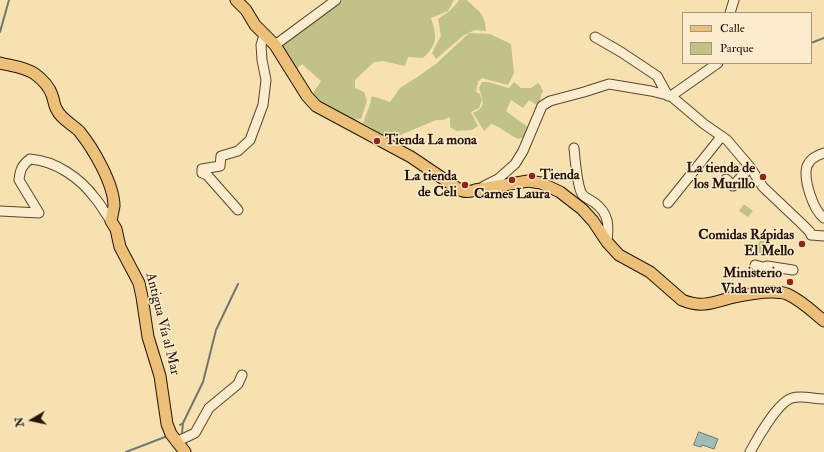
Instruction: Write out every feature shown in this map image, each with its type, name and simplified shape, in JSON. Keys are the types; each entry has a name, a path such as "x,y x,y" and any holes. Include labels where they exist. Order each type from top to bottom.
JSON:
{"main road":[{"path":"236,0 246,10 255,25 275,45 307,96 316,106 411,157 457,189 470,192 528,181 541,183 560,192 582,209 593,221 607,242 619,255 650,272 682,300 688,303 709,304 728,298 759,292 779,293 786,294 797,300 824,321"},
{"name":"Antigua Vía al Mar","path":"0,63 29,70 44,82 52,93 57,110 78,130 98,158 112,196 114,206 111,221 116,229 120,247 139,283 148,337 162,387 167,424 176,442 185,452"}],"street":[{"path":"275,45 336,0"},
{"path":"730,12 734,0"},
{"path":"238,210 206,175 202,173 202,169 220,166 221,156 238,151 250,140 263,105 266,80 261,45 264,34"},
{"path":"595,37 657,76 669,96 731,145 750,167 763,187 801,222 811,235 824,236"},
{"path":"475,190 498,179 516,164 542,106 550,101 609,84 651,91 669,96 717,64"},
{"path":"668,203 721,137"},
{"path":"574,148 579,186 582,193 596,204 607,217 609,227 607,242"},
{"path":"824,153 818,154 811,160 807,167 807,179 809,193 819,215 824,218"},
{"path":"0,211 39,213 19,180 24,164 30,159 41,160 74,177 96,198 111,221"},
{"path":"726,179 733,186 750,167"},
{"path":"755,265 793,270"},
{"path":"176,442 195,433 209,408 238,384 242,375"},
{"path":"750,452 767,425 786,401 793,398 824,399"}],"green space":[{"path":"343,0 454,0 448,11 431,18 435,40 431,49 423,58 408,57 405,66 383,61 374,62 355,80 355,88 364,92 367,101 361,119 349,120 323,105 311,96 321,81 302,64 296,70 281,46"},
{"path":"459,0 467,0 481,13 486,31 475,30 464,35 436,59 432,53 441,36 438,19 450,11"},
{"path":"469,33 490,34 511,44 514,73 508,85 482,78 478,82 476,92 480,94 482,100 479,108 471,112 478,126 472,130 456,131 450,127 450,117 443,120 436,120 391,139 363,123 372,96 390,102 400,88 437,63"},
{"path":"482,82 488,82 509,88 514,82 521,88 531,88 538,83 540,85 543,91 538,106 529,100 523,108 511,100 506,111 529,128 524,137 518,139 491,124 484,131 473,113 482,106 483,103 479,88"},
{"path":"743,205 753,211 748,217 739,211"},
{"path":"761,238 769,242 765,255 757,252 756,249"}],"water":[{"path":"699,432 718,439 714,449 702,445 701,447 694,445"}],"waterway":[{"path":"0,32 9,0"},
{"path":"812,43 824,38"},
{"path":"182,433 183,423 203,382 216,330 238,284"},
{"path":"126,452 165,437"}],"place":[{"name":"Tienda La mona","path":"377,141"},
{"name":"Tienda","path":"532,176"},
{"name":"La tienda de los Murillo","path":"763,177"},
{"name":"Carnes Laura","path":"512,180"},
{"name":"La tienda de Celi","path":"465,185"},
{"name":"Comidas Rápidas El Mello","path":"802,244"},
{"name":"Ministerio Vida nueva","path":"790,282"}]}
